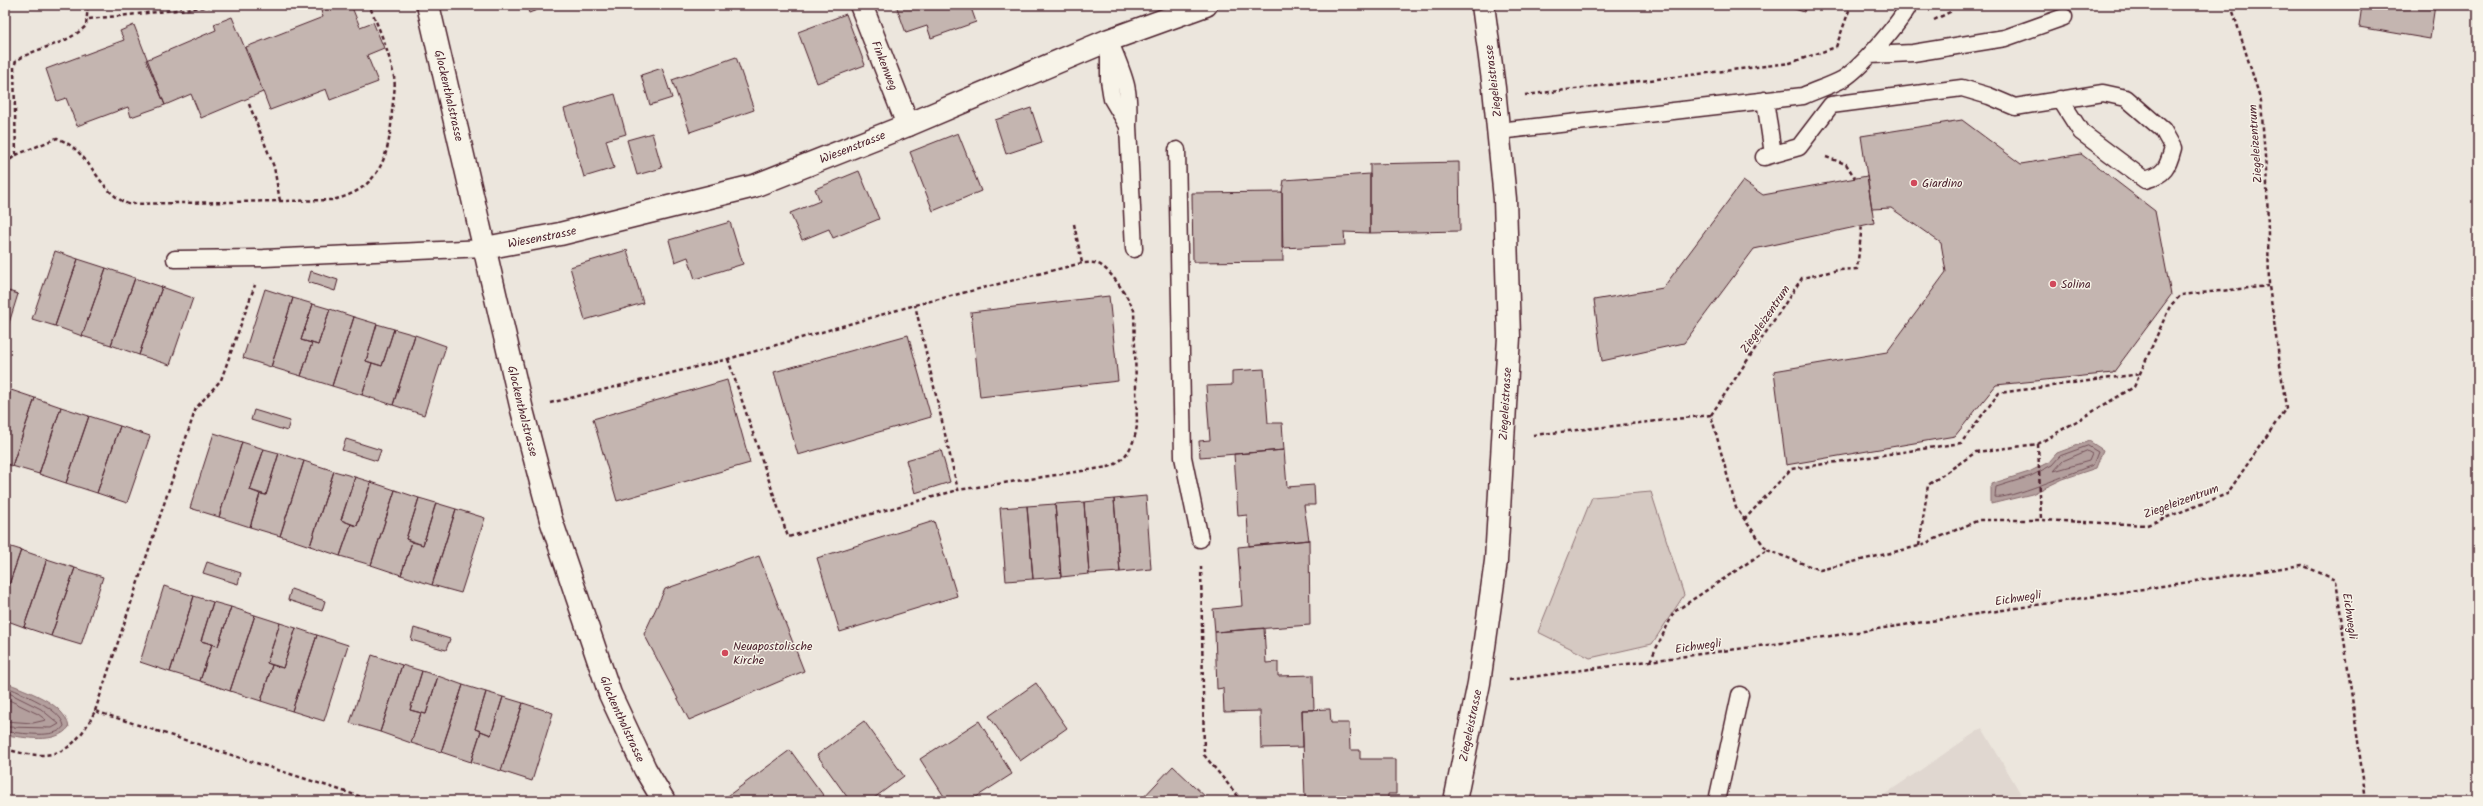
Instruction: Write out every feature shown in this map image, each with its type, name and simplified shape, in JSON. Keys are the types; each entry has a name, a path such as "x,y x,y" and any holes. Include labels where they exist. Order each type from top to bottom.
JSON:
{"street":[{"name":"Glockenthalstrasse","path":"428,5 522,410 552,520 596,659 624,727 664,801"},
{"name":"Finkenweg","path":"862,5 908,125"},
{"name":"Wiesenstrasse","path":"485,248 560,234 754,186 908,125 1109,40 1206,5"},
{"name":"Ziegeleistrasse","path":"1455,801 1479,683 1496,561 1509,337 1505,198 1499,131 1483,5"}],"lane":[{"path":"1499,131 1802,96 1844,79 1870,55 1905,13 1909,5"},
{"path":"1870,55 1913,53 2005,38 2064,17"},
{"path":"1109,40 1109,80 1112,99 1128,126 1134,249"},
{"path":"1765,100 1769,156 1799,147 1831,105 1844,79"},
{"path":"1831,105 1962,88 1989,96 2015,107 2060,99 2103,93 2126,98 2163,130 2173,148 2169,164 2158,177 2145,180 2081,132 2060,99"},
{"path":"1177,150 1182,457 1200,539"},
{"path":"174,258 264,258 485,248"},
{"path":"1717,801 1740,695"}],"path":[{"path":"16,155 14,67 16,61 65,42 86,26 89,19 88,5"},
{"path":"89,19 225,5"},
{"path":"5,164 16,155 57,138 70,143 79,151 112,195 128,204 332,200 349,196 373,179 385,155 391,132 394,78 386,50 369,5"},
{"name":"Ziegeleizentrum","path":"1767,550 1820,570 1919,546 1979,520 2041,520 2147,526 2226,494 2286,408 2269,286 2267,184 2261,101 2231,5"},
{"path":"1494,88 1526,96 1790,63 1836,47"},
{"path":"249,104 274,167 280,201"},
{"path":"1799,147 1846,164 1855,178"},
{"path":"1074,224 1082,263"},
{"name":"Ziegeleizentrum","path":"1711,415 1802,278 1838,270 1857,269 1862,226"},
{"path":"5,749 34,756 47,756 62,751 78,740 95,711 196,408 221,380 264,258"},
{"path":"522,410 728,359 916,305 1082,263 1097,263 1106,269 1129,300 1134,310 1136,436 1127,453 1117,464 1108,467 958,490 788,537 728,359"},
{"path":"1919,546 1928,485 1976,452 2038,444 2134,387 2170,306 2181,294 2269,286"},
{"path":"916,305 958,490"},
{"path":"1744,520 1791,469 1961,443 1999,393 2140,374"},
{"path":"1530,435 1711,415 1736,508 1767,550 1674,612 1650,661"},
{"path":"2038,444 2041,520"},
{"path":"1200,539 1204,755 1242,801"},
{"name":"Eichwegli","path":"1479,683 1650,661 2302,565 2336,580 2366,801"},
{"path":"95,711 374,801"}],"shaded area":[{"path":"1651,492 1684,595 1652,644 1590,658 1538,632 1592,497"},
{"path":"1982,728 2025,801 1875,801"}],"water":[{"path":"2089,441 2103,450 2096,468 2063,479 2032,494 1991,504 1991,484 2029,472 2049,462 2057,453"},
{"path":"5,682 43,698 52,704 66,718 69,727 63,733 48,738 30,738 5,735"}],"building":[{"path":"338,5 351,5 360,27 373,22 384,48 367,55 378,82 330,100 326,89 270,110 246,47 323,17 321,11"},
{"path":"526,5 550,5 529,13"},
{"path":"896,5 970,5 976,22 931,38 927,26 906,33"},
{"path":"1782,5 1807,5 1804,12"},
{"path":"2362,5 2435,5 2430,39 2359,27"},
{"path":"846,14 865,65 817,83 798,32"},
{"path":"232,17 263,92 201,118 191,94 165,105 146,60 216,30 214,24"},
{"path":"134,25 165,105 131,117 128,107 77,126 66,98 57,101 46,69 124,40 120,31"},
{"path":"736,57 754,110 690,132 672,80"},
{"path":"662,68 672,98 650,105 641,75"},
{"path":"615,94 626,134 606,140 614,168 584,177 564,109"},
{"path":"1031,108 1042,142 1006,154 995,120"},
{"name":"Solina","path":"1962,120 2021,164 2081,154 2155,211 2171,295 2113,373 1996,385 1955,436 1786,465 1774,371 1887,352 1946,272 1941,243 1891,208 1872,209 1861,136"},
{"path":"652,133 662,168 637,175 627,140"},
{"path":"958,133 981,191 933,211 910,152"},
{"path":"1459,162 1460,231 1370,233 1370,164"},
{"path":"859,171 879,219 833,238 829,229 802,240 790,213 820,201 815,189"},
{"path":"1370,174 1370,233 1344,232 1345,245 1282,248 1282,192 1284,180"},
{"path":"1867,176 1874,223 1754,249 1684,343 1602,361 1594,300 1663,288 1743,181 1763,195"},
{"path":"1282,192 1283,261 1193,262 1192,193"},
{"path":"730,222 743,264 695,279 688,257 675,262 669,240"},
{"path":"627,250 643,303 585,320 570,267"},
{"path":"55,251 78,259 55,326 32,319"},
{"path":"78,259 106,268 82,336 55,326"},
{"path":"106,268 135,278 111,345 82,336"},
{"path":"311,271 338,280 335,291 308,282"},
{"path":"135,278 162,287 139,355 111,345"},
{"path":"162,287 193,298 170,365 139,355"},
{"path":"265,289 293,298 271,367 243,358"},
{"path":"5,290 18,294 5,336"},
{"path":"1109,296 1118,381 980,397 971,312"},
{"path":"293,298 313,304 301,340 312,343 301,376 271,367"},
{"path":"313,304 330,309 318,345 301,340"},
{"path":"330,309 354,317 332,386 301,376 312,343 318,345"},
{"path":"354,317 377,324 366,361 372,363 362,395 332,386"},
{"path":"377,324 394,329 382,366 366,361"},
{"path":"394,329 415,335 393,405 362,395 372,363 382,366"},
{"path":"415,335 446,346 424,415 393,405"},
{"path":"908,335 931,417 798,455 774,372"},
{"path":"1264,369 1268,423 1282,423 1284,450 1200,457 1199,441 1210,440 1206,386 1232,385 1232,371"},
{"path":"727,380 750,463 617,501 593,419"},
{"path":"11,390 35,398 12,466 5,463 5,409"},
{"path":"35,398 61,407 39,474 12,466"},
{"path":"61,407 89,416 66,483 39,474"},
{"path":"254,410 290,421 287,431 251,420"},
{"path":"89,416 120,426 97,493 66,483"},
{"path":"120,426 150,436 127,503 97,493"},
{"path":"214,433 242,442 219,517 190,508"},
{"path":"346,439 381,450 377,461 342,450"},
{"path":"242,442 264,449 250,490 260,494 250,527 219,517"},
{"path":"264,449 279,453 266,495 250,490"},
{"path":"941,450 950,482 915,493 906,460"},
{"path":"1284,450 1287,487 1314,485 1315,505 1304,505 1309,540 1249,546 1247,515 1238,516 1234,454"},
{"path":"279,453 304,461 280,536 250,527 260,494 266,495"},
{"path":"304,461 334,471 310,546 280,536"},
{"path":"334,471 355,477 341,520 351,524 340,556 310,546"},
{"path":"355,477 371,482 357,526 341,520"},
{"path":"371,482 395,490 371,565 340,556 351,524 357,526"},
{"path":"395,490 419,498 406,539 412,542 401,575 371,565"},
{"path":"1146,496 1151,569 1120,572 1114,499"},
{"path":"419,498 436,503 423,545 406,539"},
{"path":"1114,499 1120,572 1089,574 1084,502"},
{"path":"1084,502 1089,574 1061,577 1055,504"},
{"path":"436,503 456,509 432,585 401,575 412,542 423,545"},
{"path":"1055,504 1061,577 1033,579 1027,506"},
{"path":"1027,506 1033,579 1006,581 1000,508"},
{"path":"456,509 485,518 461,593 432,585"},
{"path":"934,521 957,596 840,632 817,558"},
{"path":"1309,540 1310,625 1215,632 1213,609 1242,606 1238,547"},
{"path":"5,545 21,550 5,596"},
{"path":"21,550 47,559 24,627 5,620 5,596"},
{"name":"Neuapostolische Kirche","path":"759,556 804,671 689,720 644,634 665,589"},
{"path":"47,559 75,568 51,636 24,627"},
{"path":"207,562 241,573 238,584 203,573"},
{"path":"75,568 103,577 81,645 51,636"},
{"path":"164,586 194,596 170,672 140,662"},
{"path":"291,589 325,601 322,611 288,600"},
{"path":"194,596 213,602 201,641 212,644 200,681 170,672"},
{"path":"213,602 231,607 218,646 201,641"},
{"path":"231,607 255,615 230,691 200,681 212,644 218,646"},
{"path":"255,615 280,623 267,663 272,665 261,701 230,691"},
{"path":"280,623 296,628 283,668 267,663"},
{"path":"296,628 317,635 292,711 261,701 272,665 283,668"},
{"path":"414,628 450,639 446,650 411,640"},
{"path":"1264,628 1266,663 1278,662 1278,676 1313,675 1314,710 1302,710 1303,747 1261,748 1260,711 1224,712 1223,688 1217,689 1215,632"},
{"path":"317,635 348,645 324,721 292,711"},
{"path":"372,655 402,665 380,732 350,723"},
{"path":"402,665 422,671 410,710 421,713 411,743 380,732"},
{"path":"422,671 438,676 426,714 410,710"},
{"path":"438,676 463,685 441,752 411,743 421,713 426,714"},
{"path":"1036,683 1067,728 1020,761 989,716"},
{"path":"463,685 486,692 475,729 481,731 471,762 441,752"},
{"path":"486,692 503,697 491,735 475,729"},
{"path":"503,697 523,703 501,771 471,762 481,731 491,735"},
{"path":"523,703 553,713 532,781 501,771"},
{"path":"1330,709 1331,723 1349,723 1350,750 1360,750 1360,759 1396,759 1396,794 1388,794 1388,801 1344,801 1344,797 1305,798 1302,710"},
{"path":"864,721 904,776 870,801 850,801 817,755"},
{"path":"979,721 1012,774 970,801 947,801 920,759"},
{"path":"790,750 826,799 824,801 727,801 725,798"},
{"path":"1173,766 1210,801 1140,801"}],"place":[{"name":"Giardino","path":"1914,183"},
{"name":"Solina","path":"2053,284"},
{"name":"Neuapostolische Kirche","path":"725,653"}]}
